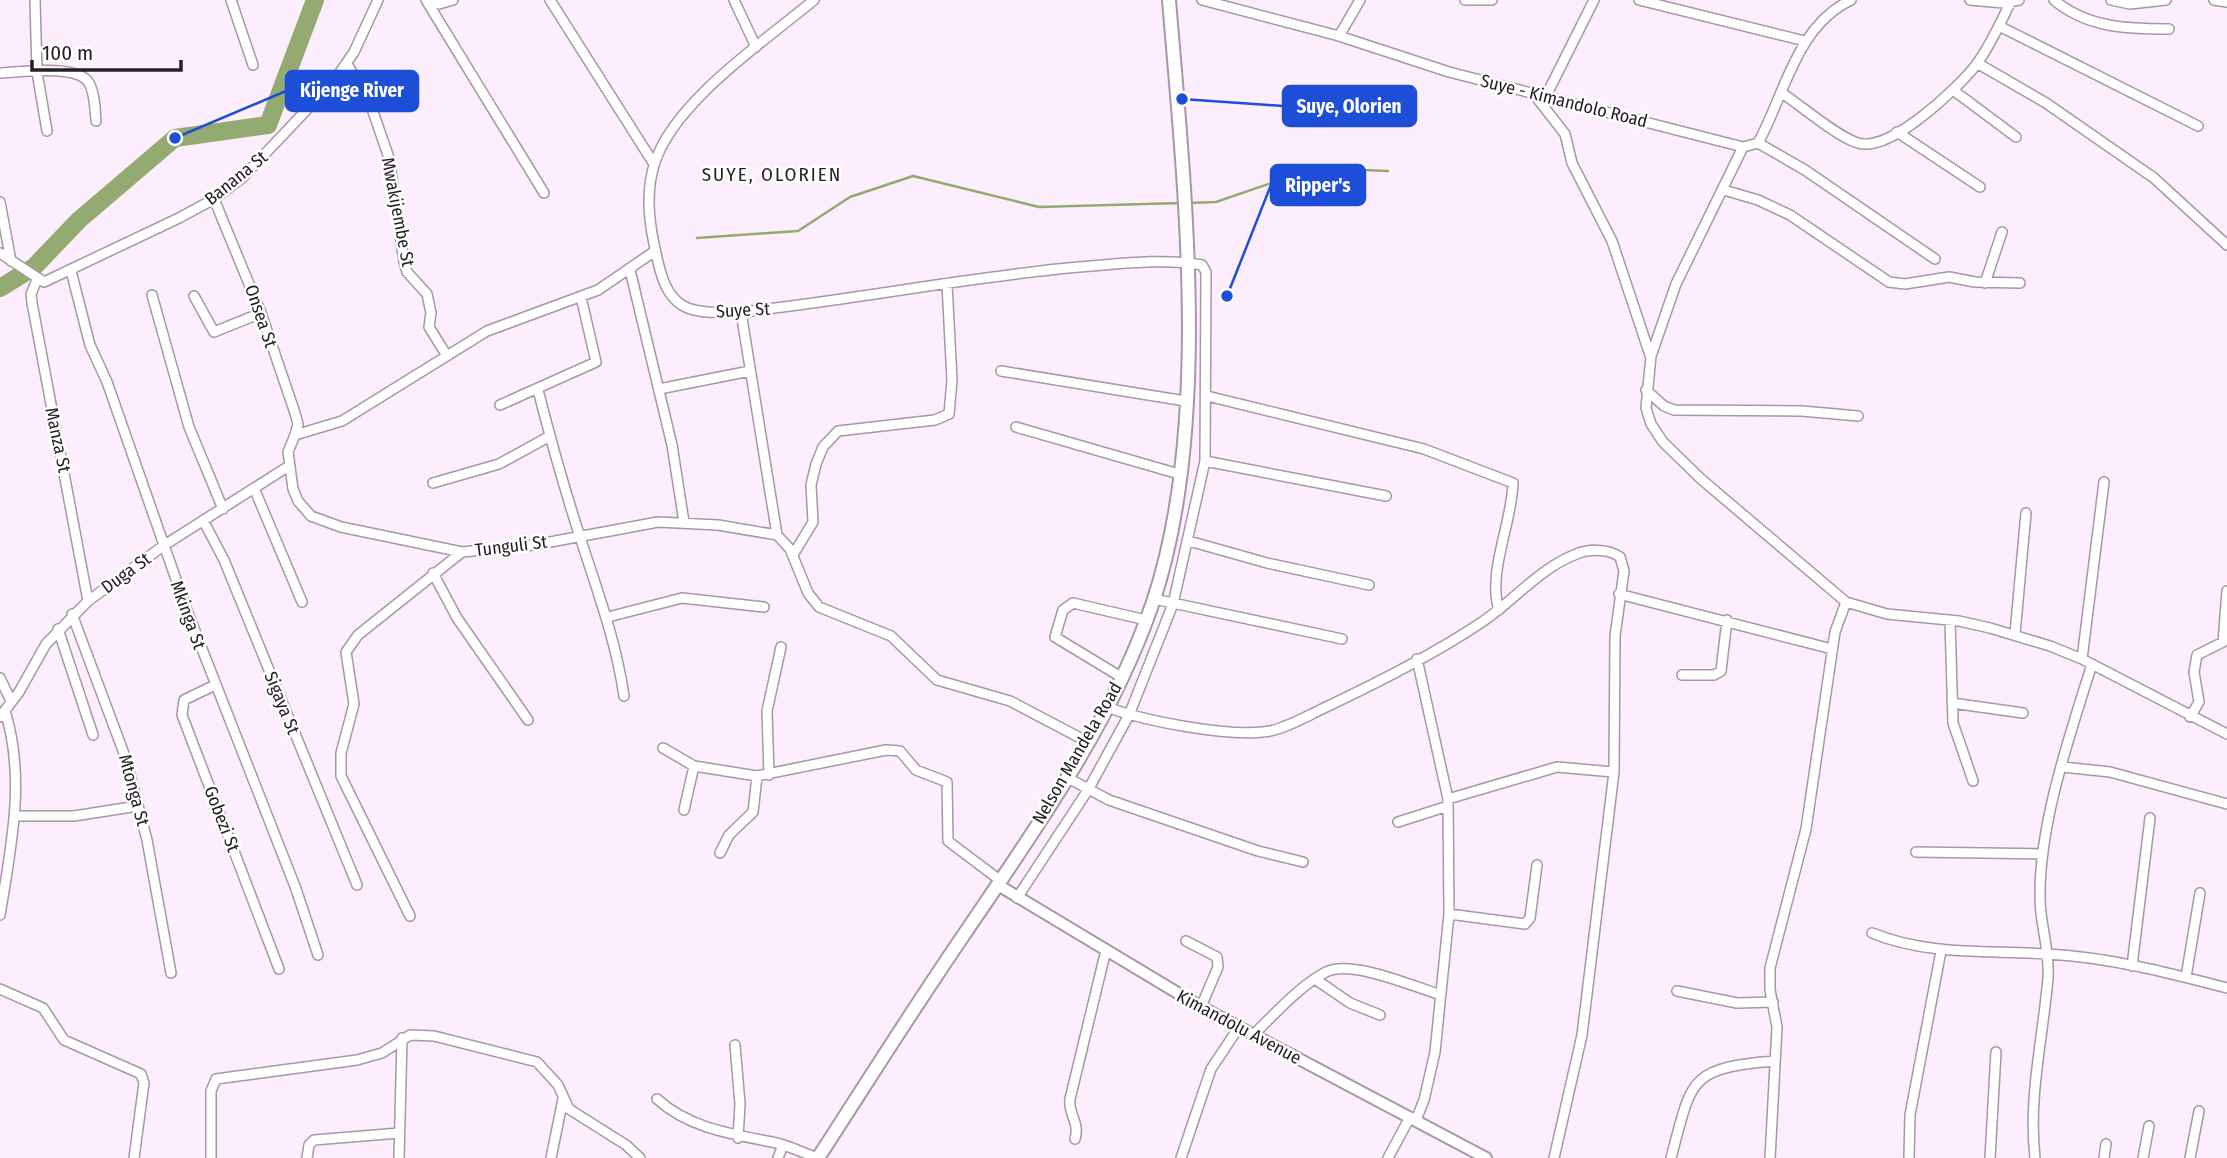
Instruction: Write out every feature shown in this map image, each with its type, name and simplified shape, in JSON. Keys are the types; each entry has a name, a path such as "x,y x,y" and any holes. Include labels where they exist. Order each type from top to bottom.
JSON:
{"main road":[{"name":"Nelson Mandela Road","path":"818,1158 999,883 1088,742 1121,677 1154,599 1179,474 1185,401 1185,225 1169,0"}],"street":[{"path":"35,0 37,72 47,131"},
{"path":"231,0 253,65"},
{"name":"Banana St","path":"35,278 44,282 71,271 214,199 242,178 302,118 347,64 379,0"},
{"path":"427,0 439,5 453,0"},
{"path":"427,0 544,193"},
{"path":"550,0 654,164"},
{"path":"734,0 755,47"},
{"name":"Suye St","path":"814,0 755,47 696,102 661,145 654,164 649,223 666,291 681,307 694,311 741,312 1058,269 1185,262"},
{"name":"Suye - Kimandolo Road","path":"1202,0 1339,36 1449,72 1743,148"},
{"path":"1339,36 1360,0"},
{"path":"1465,0 1492,0"},
{"path":"1546,96 1594,0"},
{"path":"1639,0 1805,41"},
{"path":"1851,0 1830,11 1805,41 1758,143 1743,148 1676,284 1651,356 1646,390 1651,424 1663,442 1701,479 1846,602 1887,614 1950,620 2015,635 2082,659 2227,734"},
{"path":"1970,0 2015,2"},
{"path":"2054,0 2087,21 2137,29 2169,29"},
{"path":"2111,0 2130,4 2166,0"},
{"path":"2214,0 2227,2"},
{"path":"1782,93 1861,144 1880,142 1898,132 1952,90 1977,63 2015,2"},
{"path":"1999,26 2198,127"},
{"path":"1977,63 2046,103 2154,178 2227,245"},
{"name":"Mwakijembe St","path":"347,64 369,100 391,165 405,266 427,294 429,327 447,356"},
{"path":"0,73 68,72 86,79 93,93 96,121"},
{"path":"1952,90 2016,137"},
{"path":"1531,92 1565,134 1572,163 1612,241 1651,356"},
{"path":"1898,132 1980,187"},
{"path":"1758,143 1805,170 1935,259"},
{"path":"1724,190 1758,200 1790,215 1889,282 1905,284 1949,277 1985,283 2020,283"},
{"name":"Onsea St","path":"214,199 261,313 295,413 298,424 295,435"},
{"path":"0,202 15,264"},
{"path":"1985,283 2002,232"},
{"path":"295,435 342,421 487,331 582,297 630,270 655,251"},
{"path":"0,253 35,278"},
{"path":"1017,898 1088,790 1129,715 1173,604 1205,461 1206,272 1202,265 1185,262"},
{"path":"630,270 681,488 684,522"},
{"name":"Mkinga St","path":"71,271 90,345 107,382 163,546 291,876 318,955"},
{"name":"Manza St","path":"35,278 32,303 88,601"},
{"path":"793,555 813,522 811,485 816,464 823,447 838,431 936,420 949,414 951,380 947,284"},
{"path":"152,295 189,427 223,509"},
{"path":"194,296 214,332 261,313"},
{"path":"500,405 596,362 582,297"},
{"path":"741,312 777,535 793,555 808,593 819,607 891,636 937,680 1002,697 1088,742"},
{"path":"659,389 750,371"},
{"path":"1001,371 1185,401"},
{"path":"538,390 580,537 608,617 618,655 624,696"},
{"path":"1646,390 1664,406 1674,410 1802,411 1858,416"},
{"path":"1207,396 1424,450 1513,483 1509,519 1495,579 1499,610"},
{"path":"1016,427 1179,474"},
{"name":"Tunguli St","path":"295,435 288,452 298,501 321,522 462,552 580,537 658,522 684,522 777,535"},
{"path":"433,483 499,464 550,436"},
{"path":"1205,461 1386,496"},
{"name":"Duga St","path":"2,714 46,644 72,614 163,546 289,466"},
{"path":"2082,659 2105,482"},
{"path":"254,488 302,602"},
{"path":"2015,635 2026,513"},
{"name":"Sigaya St","path":"204,522 228,570 358,885"},
{"path":"1189,541 1267,563 1369,584"},
{"path":"1107,707 1129,715 1189,726 1269,731 1364,689 1417,659 1499,610 1545,571 1586,551 1610,551 1620,556 1623,570 1615,636 1614,772 1582,1035 1554,1158"},
{"path":"410,916 341,776 341,753 354,704 346,652 358,635 462,552"},
{"path":"433,573 457,618 528,720"},
{"path":"2190,717 2199,702 2194,663 2201,651 2223,642 2227,591"},
{"path":"1619,594 1832,649"},
{"path":"608,617 682,598 764,607"},
{"path":"1154,599 1342,639"},
{"path":"1770,1158 1777,1027 1770,968 1806,829 1832,649 1839,613 1846,602"},
{"path":"1121,677 1055,637 1063,610 1073,604 1146,620"},
{"name":"Mtonga St","path":"72,614 113,719 138,806 171,973"},
{"path":"1682,676 1714,675 1721,671 1727,620"},
{"path":"1950,620 1955,733 1973,781"},
{"path":"58,629 93,735"},
{"path":"769,775 767,711 781,648"},
{"path":"1388,1158 1424,1100 1436,1052 1449,914 1448,803 1417,659"},
{"path":"2035,1158 2032,1102 2048,954 2040,898 2043,854 2063,767 2092,664"},
{"path":"0,678 11,701"},
{"name":"Gobezi St","path":"215,685 184,700 182,715 279,969"},
{"path":"1952,703 2023,713"},
{"path":"0,915 15,816 16,757 2,714"},
{"path":"663,748 694,766 757,776 886,750 900,751 916,770 947,782 948,841 999,883"},
{"path":"684,810 694,766"},
{"path":"1398,822 1564,766 1614,772"},
{"path":"2063,767 2110,772 2227,804"},
{"path":"720,853 729,835 744,824 753,812 757,776"},
{"path":"1066,777 1088,790 1226,840 1303,862"},
{"path":"15,816 75,816 138,806"},
{"path":"2132,966 2150,818"},
{"path":"1916,852 2043,854"},
{"path":"1449,914 1525,924 1530,918 1536,865"},
{"name":"Kimandolu Avenue","path":"999,883 1017,898 1200,1007 1413,1119 1463,1152 1486,1158"},
{"path":"2186,977 2200,893"},
{"path":"1872,933 1892,941 1941,951 2048,954 2132,966 2227,988"},
{"path":"1186,941 1217,957 1218,967 1200,1007"},
{"path":"1075,1139 1077,1123 1069,1104 1106,950"},
{"path":"1909,1158 1910,1115 1941,951"},
{"path":"1252,1036 1315,979 1335,969 1351,968 1441,995"},
{"path":"1315,979 1350,1003 1380,1015"},
{"path":"0,989 43,1008 64,1041 141,1074 144,1083 134,1158"},
{"path":"1677,991 1737,1003 1773,1002"},
{"path":"1181,1158 1211,1069 1239,1027"},
{"path":"211,1158 211,1091 216,1079 357,1060 382,1053 402,1038 423,1034 537,1062 552,1076 569,1110 626,1145 640,1158"},
{"path":"398,1158 402,1038"},
{"path":"735,1045 740,1104 738,1138"},
{"path":"1990,1158 1996,1052"},
{"path":"1671,1158 1689,1092 1700,1079 1720,1068 1774,1061"},
{"path":"657,1098 675,1114 738,1138 783,1146 818,1158"},
{"path":"551,1158 563,1099"},
{"path":"2190,1158 2199,1111"},
{"path":"2143,1158 2149,1126"},
{"path":"307,1158 309,1146 314,1140 399,1133"},
{"path":"2104,1158 2106,1144"},
{"path":"778,1158 783,1146"}],"waterway":[{"path":"0,288 34,267 79,220 175,138 268,125 315,0"},
{"path":"1187,203 1216,202 1315,168 1388,171"},
{"path":"697,238 798,231 850,197 913,176 1039,207 1181,203"}],"place":[{"name":"Suye, Olorien","path":"1182,99"},
{"name":"Kijenge River","path":"175,138"},
{"name":"Ripper's","path":"1227,296"}],"district":[{"name":"SUYE, OLORIEN","path":"772,174"}]}
